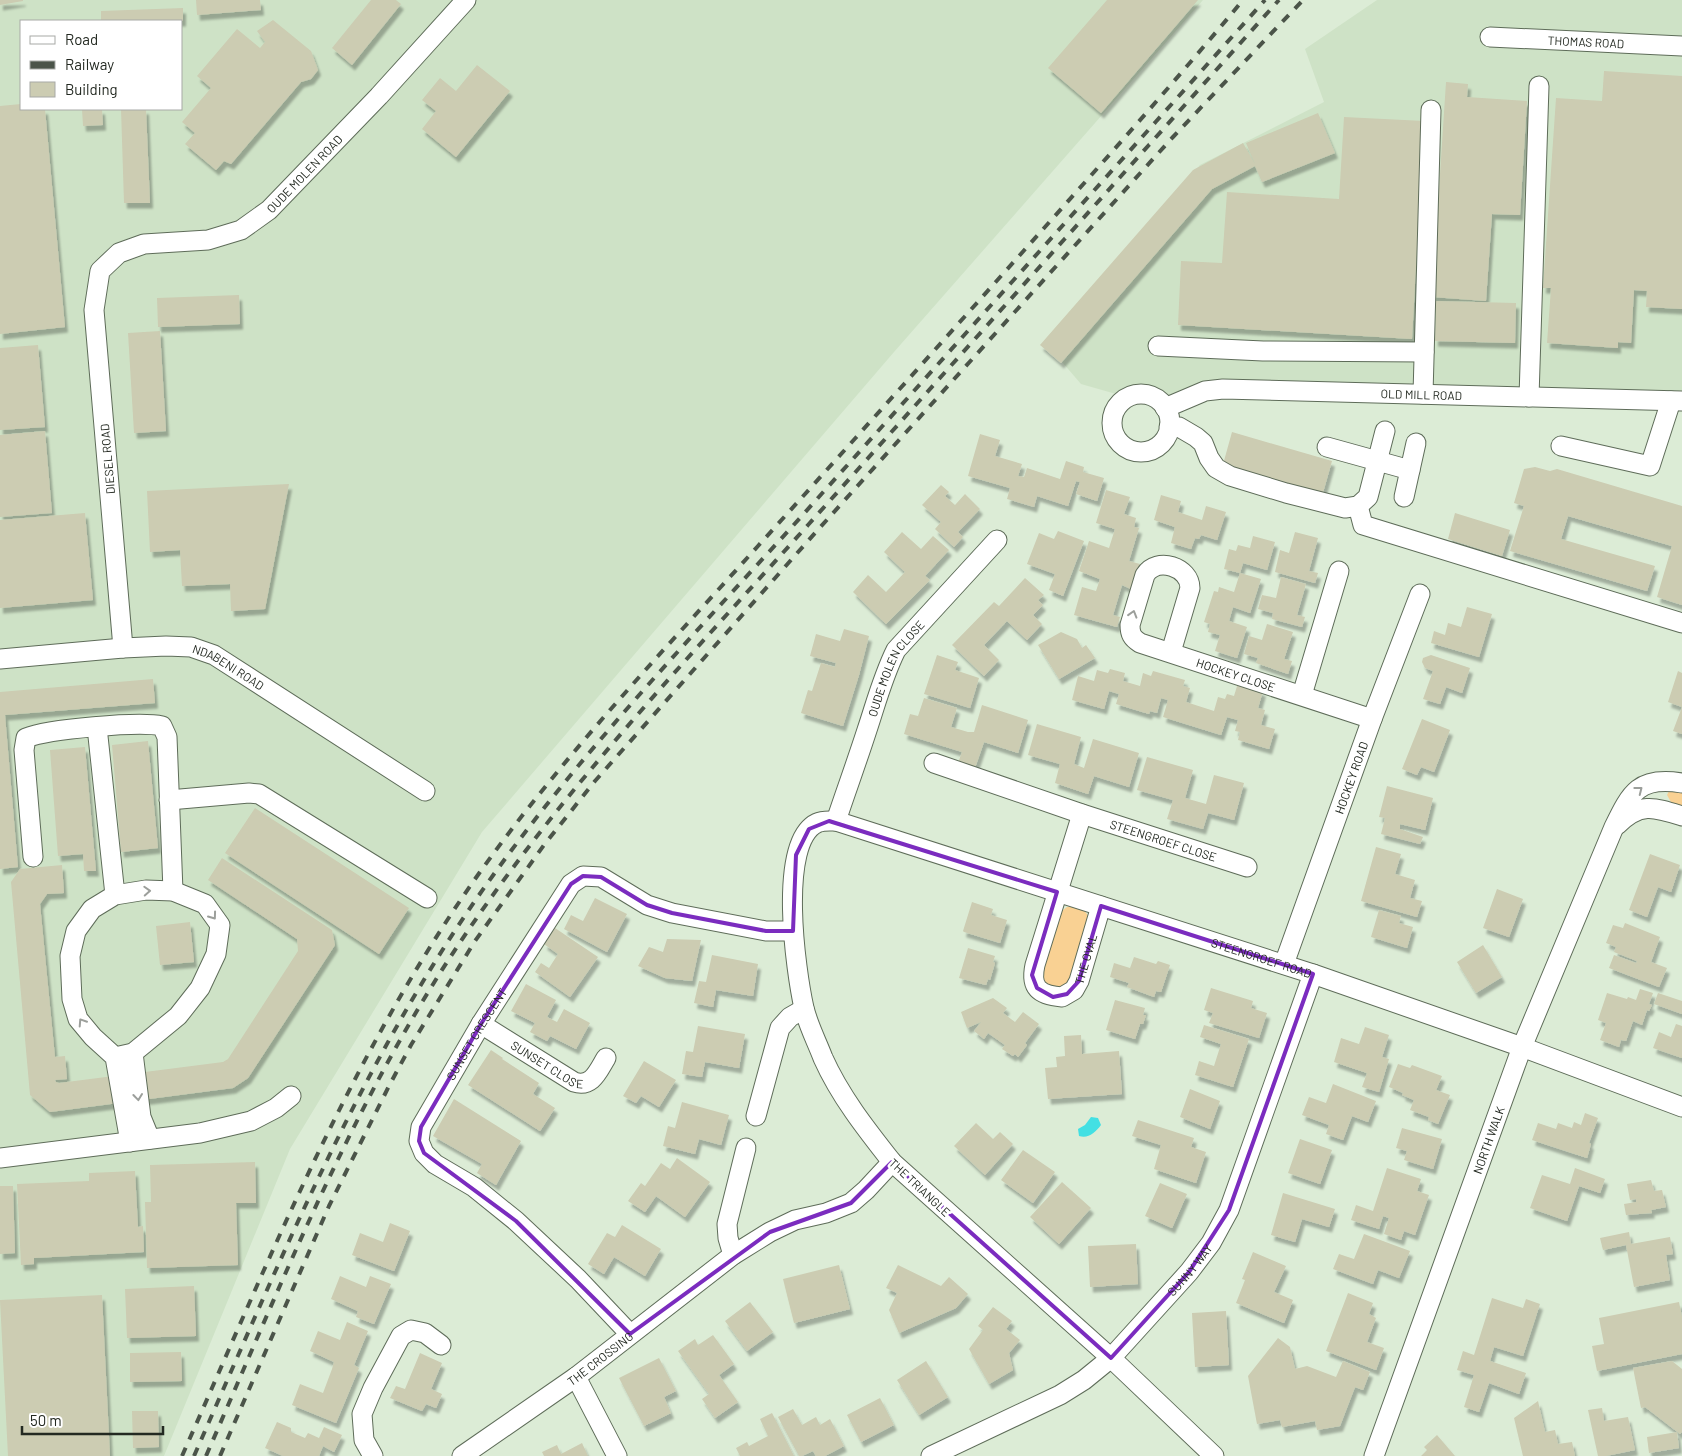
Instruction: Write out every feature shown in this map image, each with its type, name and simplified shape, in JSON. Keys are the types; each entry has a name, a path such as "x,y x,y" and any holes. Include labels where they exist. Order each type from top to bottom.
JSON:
{"street":[{"name":"OUDE MOLEN ROAD","path":"100,271 119,253 144,244 208,240 241,230 269,210 379,96 466,0"},
{"name":"THOMAS ROAD","path":"1490,37 1682,46"},
{"path":"1529,397 1539,86"},
{"path":"1423,394 1431,110"},
{"name":"DIESEL ROAD","path":"100,271 94,310 123,648"},
{"path":"1158,346 1263,351 1424,352"},
{"name":"OLD MILL ROAD","path":"1165,408 1205,391 1223,389 1676,401"},
{"path":"1139,394 1149,396 1158,400 1165,408 1169,417 1169,427 1167,436 1161,444 1152,450 1132,451 1116,439 1112,430 1114,410 1129,397 1139,394"},
{"path":"1561,446 1650,466 1676,401"},
{"path":"1169,427 1179,427 1196,437 1203,443 1209,458 1216,468 1230,476 1345,508 1358,506 1368,497 1385,431"},
{"path":"1404,497 1416,443"},
{"path":"1326,447 1410,470"},
{"path":"1358,506 1363,525 1682,623"},
{"name":"OUDE MOLEN CLOSE","path":"836,821 878,694 896,650 997,540"},
{"name":"HOCKEY CLOSE","path":"1171,652 1190,588 1190,581 1186,574 1180,570 1163,565 1155,565 1149,568 1145,575 1130,625 1130,633 1133,639 1140,643 1372,719"},
{"path":"1302,695 1339,571"},
{"name":"HOCKEY ROAD","path":"1284,964 1372,719 1420,594"},
{"name":"NDABENI ROAD","path":"0,659 123,648 191,647 214,655 426,791"},
{"path":"33,857 24,750 26,738 36,734 97,727 153,724 162,726 167,737 173,891"},
{"path":"97,727 114,895"},
{"name":"STEENGROEF CLOSE","path":"934,763 1082,814 1246,867"},
{"name":"NORTH WALK","path":"1374,1456 1522,1048 1614,827 1626,802 1636,790 1650,782 1670,781 1682,783"},
{"path":"169,800 249,793 259,794 427,898"},
{"path":"1614,827 1635,810 1647,808 1663,810 1682,816"},
{"path":"1057,892 1082,814"},
{"name":"THE TRIANGLE","path":"836,821 829,820 817,823 809,829 796,855 792,931 804,1009 824,1060 844,1098 863,1126 892,1162 1110,1358 1214,1456"},
{"name":"STEENGROEF ROAD","path":"836,821 1284,964 1682,1107"},
{"name":"SUNSET CRESCENT","path":"630,1334 578,1279 516,1221 474,1187 435,1164 424,1153 418,1141 421,1127 481,1024 570,884 583,876 601,877 647,904 672,913 766,931 792,931"},
{"path":"124,1055 178,1016 200,988 216,954 220,925 205,904 173,891 146,890 114,895 92,909 81,924 76,931 70,956 72,999 78,1019 93,1037 124,1055 141,1117 150,1139"},
{"name":"THE OVAL","path":"1057,892 1032,975 1033,982 1042,993 1062,997 1074,990 1079,981 1102,906"},
{"name":"SUNNY WAY","path":"931,1456 1060,1395 1084,1380 1110,1358 1189,1272 1211,1243 1229,1210 1313,974"},
{"path":"756,1116 780,1028 790,1017 804,1009"},
{"name":"SUNSET CLOSE","path":"481,1024 574,1082 581,1084 588,1083 593,1078 606,1058"},
{"path":"124,1055 130,1142"},
{"path":"0,1158 200,1133 251,1121 276,1108 290,1096"},
{"path":"733,1255 728,1238 727,1224 746,1148"},
{"name":"THE CROSSING","path":"462,1456 576,1377 733,1255 770,1232 795,1220 826,1213 851,1203 892,1162"},
{"path":"373,1456 364,1440 362,1414 373,1388 401,1336 411,1330 424,1333 441,1345"},
{"path":"576,1377 617,1456"}],"highlighted area":[{"path":"829,821 1057,892 1032,975 1037,988 1053,997 1067,994 1079,981 1101,906 1313,974 1229,1210 1189,1272 1111,1358 892,1162 851,1203 770,1232 630,1334 516,1221 424,1153 419,1141 421,1127 481,1024 571,884 583,876 601,877 647,905 672,913 766,931 793,931 796,855 809,829"}],"shaded area":[{"path":"0,0 1203,0 894,352 482,832 290,1149 164,1456 0,1456"},
{"path":"1377,0 1682,0 1682,401 1223,389 1165,408 1081,384 1044,341 1200,165 1324,102 1305,49"},
{"path":"1682,787 1682,807 1672,804 1667,795 1670,789"},
{"path":"1073,906 1083,909 1090,918 1067,989 1049,990 1039,975 1058,914 1067,907"}],"water":[{"path":"1091,1117 1098,1118 1101,1125 1091,1135 1079,1136 1078,1129 1085,1125"}],"building":[{"path":"0,0 23,0 23,1 0,5"},
{"path":"196,0 260,0 261,10 197,15"},
{"path":"371,0 396,0 401,4 352,65 332,48"},
{"path":"1107,0 1198,0 1101,113 1048,68"},
{"path":"183,8 183,21 101,20 101,11"},
{"path":"273,20 311,51 318,70 311,79 301,82 231,164 224,161 216,170 185,144 195,133 182,122 211,88 197,76 237,29 260,48 265,42 257,31"},
{"path":"477,65 510,91 456,157 422,129 436,111 422,100 440,78 456,91"},
{"path":"1604,71 1682,76 1682,309 1646,307 1647,291 1634,290 1631,343 1618,342 1618,348 1547,343 1551,288 1543,288 1556,98 1602,101"},
{"path":"1446,82 1468,84 1467,97 1527,101 1520,215 1492,214 1486,301 1432,297"},
{"path":"20,104 20,110 45,110 65,327 0,334 0,106"},
{"path":"82,110 102,110 103,125 83,126"},
{"path":"121,110 146,110 150,203 124,203"},
{"path":"1318,113 1335,153 1262,182 1255,166 1212,189 1061,363 1040,345 1193,170 1243,143 1255,164 1246,143"},
{"path":"1344,117 1424,121 1412,339 1178,325 1181,261 1222,263 1227,192 1339,199"},
{"path":"239,295 240,324 158,327 157,298"},
{"path":"1436,301 1516,303 1515,343 1435,341"},
{"path":"160,331 166,431 134,433 128,333"},
{"path":"38,345 45,427 0,430 0,348"},
{"path":"45,431 52,513 0,517 0,435"},
{"path":"1232,432 1332,461 1322,496 1222,468"},
{"path":"980,434 1000,440 995,456 1022,464 1018,476 1024,477 1027,468 1060,479 1066,461 1084,467 1083,472 1104,478 1097,501 1076,494 1080,482 1076,481 1068,506 1037,496 1034,507 1007,499 1010,488 968,476"},
{"path":"1535,467 1550,471 1557,469 1682,506 1682,605 1657,597 1672,546 1568,516 1561,539 1655,566 1647,591 1510,551 1524,506 1514,503 1524,469"},
{"path":"289,484 265,609 231,611 230,584 182,586 180,550 150,552 147,491"},
{"path":"941,485 949,492 945,496 955,505 965,494 980,509 958,532 963,537 954,547 935,529 941,522 922,505"},
{"path":"1106,490 1130,497 1124,514 1136,518 1134,527 1139,528 1129,561 1140,564 1131,589 1122,585 1113,615 1120,617 1117,627 1074,615 1082,587 1096,591 1100,579 1079,571 1089,541 1109,548 1115,529 1096,523"},
{"path":"1161,495 1181,501 1178,512 1202,520 1206,506 1226,512 1217,540 1201,535 1199,539 1195,538 1191,549 1171,543 1175,527 1154,520"},
{"path":"85,513 93,600 0,608 0,520"},
{"path":"1455,513 1510,530 1502,556 1448,539"},
{"path":"1058,531 1084,541 1063,596 1049,590 1055,574 1027,564 1039,533 1054,539"},
{"path":"902,532 921,549 933,536 949,550 925,576 930,580 886,624 853,592 868,575 886,592 905,572 884,552"},
{"path":"1295,532 1318,538 1309,571 1318,573 1315,583 1275,572 1280,550 1289,553"},
{"path":"1253,536 1275,542 1267,570 1243,563 1240,573 1224,569 1229,549 1236,551 1238,545 1250,548"},
{"path":"1240,573 1261,579 1250,613 1233,607 1229,621 1247,627 1237,658 1215,651 1220,635 1208,632 1210,624 1204,622 1214,591 1218,592 1219,587 1234,592"},
{"path":"1281,577 1306,584 1297,615 1305,617 1302,627 1272,619 1273,613 1258,609 1262,595 1276,598"},
{"path":"1025,578 1044,595 1038,600 1043,605 1033,615 1042,624 1027,640 1007,621 984,645 999,660 984,676 952,645 994,602 999,606"},
{"path":"1467,607 1492,614 1479,657 1431,643 1434,631 1445,635 1448,623 1461,627"},
{"path":"1267,624 1293,632 1284,659 1292,661 1288,674 1256,663 1258,658 1244,654 1249,636 1262,640"},
{"path":"844,629 869,636 843,726 801,713 808,690 812,691 821,663 835,667 836,663 810,656 816,634 840,641"},
{"path":"1061,632 1077,639 1082,648 1086,645 1095,658 1059,679 1038,645"},
{"path":"937,655 958,662 955,670 979,678 970,708 924,694"},
{"path":"1431,655 1470,668 1462,693 1446,687 1440,704 1423,699 1433,671 1425,668 1422,662 1423,658"},
{"path":"1110,669 1125,673 1123,681 1140,686 1143,673 1151,676 1153,671 1185,680 1183,686 1190,688 1186,702 1214,711 1218,697 1225,699 1227,694 1234,696 1238,683 1263,691 1258,708 1265,710 1261,725 1275,729 1269,749 1238,740 1240,732 1235,731 1238,720 1227,717 1221,735 1163,717 1168,700 1161,698 1157,713 1150,711 1149,714 1116,704 1119,694 1109,691 1104,709 1072,700 1078,676 1094,681 1097,670 1108,673"},
{"path":"1678,671 1682,673 1682,707 1668,702"},
{"path":"153,679 155,703 5,715 18,867 0,869 0,692"},
{"path":"924,698 957,708 951,727 968,732 974,732 982,705 1028,720 1018,753 984,742 975,768 958,763 962,752 904,734 910,714 918,716"},
{"path":"1682,707 1682,734 1673,731"},
{"path":"1422,719 1450,730 1434,772 1421,767 1417,775 1402,769"},
{"path":"1037,724 1081,737 1074,764 1084,768 1093,739 1139,753 1129,787 1094,776 1088,794 1055,783 1060,764 1028,755"},
{"path":"148,741 158,848 121,852 112,745"},
{"path":"85,747 96,871 84,871 83,854 58,856 50,750"},
{"path":"1147,757 1193,770 1185,798 1206,804 1214,775 1244,783 1234,820 1208,813 1203,829 1167,819 1173,800 1137,790"},
{"path":"1387,786 1433,798 1425,830 1400,824 1400,829 1423,837 1420,844 1381,834 1385,818 1379,817"},
{"path":"255,808 409,908 379,954 225,853"},
{"path":"1376,847 1401,854 1395,874 1415,880 1410,898 1422,901 1417,917 1361,901"},
{"path":"1650,854 1680,865 1671,892 1658,887 1647,917 1629,910"},
{"path":"222,858 332,930 335,945 248,1078 233,1088 50,1112 30,1095 11,882 20,869 62,865 64,893 47,894 40,904 55,1057 65,1056 67,1079 55,1080 59,1083 223,1062 228,1059 298,951 297,939 208,880"},
{"path":"1497,889 1523,899 1509,937 1483,928"},
{"path":"595,898 627,914 607,952 564,929 571,915 583,921"},
{"path":"972,902 993,909 991,915 1007,920 1000,943 963,931"},
{"path":"1379,910 1401,916 1399,923 1413,927 1407,948 1371,937"},
{"path":"190,922 194,962 160,965 156,926"},
{"path":"1625,923 1660,937 1651,962 1667,968 1659,987 1609,968 1614,955 1636,963 1637,961 1614,952 1616,947 1606,943 1613,925 1623,928"},
{"path":"555,928 598,957 570,997 535,972 541,963 549,968 558,954 544,944"},
{"path":"667,939 701,940 692,981 665,978 638,966 649,947 663,952"},
{"path":"1483,945 1502,977 1476,993 1457,962"},
{"path":"968,948 995,956 990,980 988,979 986,985 959,978"},
{"path":"712,955 758,964 753,996 716,990 713,1007 694,1003 699,981 706,982"},
{"path":"1134,957 1156,964 1158,961 1170,965 1161,992 1156,991 1154,997 1127,987 1129,983 1110,977 1114,963 1130,968"},
{"path":"526,984 556,1000 547,1017 557,1022 564,1009 590,1023 576,1049 550,1036 547,1041 530,1032 535,1023 511,1011"},
{"path":"1211,988 1253,1001 1251,1008 1267,1013 1259,1038 1209,1023 1213,1013 1204,1010"},
{"path":"1640,989 1653,993 1649,1004 1652,1005 1649,1011 1647,1010 1642,1025 1633,1021 1626,1041 1621,1040 1619,1047 1600,1040 1606,1023 1598,1020 1607,993 1636,1000"},
{"path":"1658,993 1682,1001 1682,1014 1654,1004"},
{"path":"993,998 1007,1008 1003,1013 1015,1022 1023,1012 1039,1024 1025,1043 1027,1045 1018,1057 1002,1049 1005,1045 988,1033 984,1039 974,1031 981,1022 967,1028 961,1012"},
{"path":"1115,1000 1145,1008 1143,1015 1146,1015 1143,1024 1140,1024 1135,1039 1106,1030"},
{"path":"1676,1024 1682,1026 1682,1058 1653,1048 1659,1032 1671,1037"},
{"path":"1204,1025 1249,1039 1233,1087 1195,1075 1199,1061 1214,1066 1221,1044 1200,1037"},
{"path":"698,1026 745,1034 739,1068 705,1062 702,1077 682,1074 686,1051 693,1052"},
{"path":"1365,1027 1389,1035 1382,1057 1389,1059 1379,1092 1362,1087 1367,1073 1334,1062 1341,1038 1359,1044"},
{"path":"1081,1035 1082,1054 1119,1051 1122,1094 1048,1099 1045,1068 1057,1067 1056,1057 1065,1056 1064,1036"},
{"path":"491,1050 539,1083 533,1094 555,1108 540,1131 468,1085"},
{"path":"644,1061 676,1080 659,1107 641,1096 636,1103 623,1096"},
{"path":"1398,1064 1410,1068 1412,1065 1442,1076 1436,1090 1450,1095 1438,1124 1428,1120 1429,1117 1410,1110 1414,1100 1389,1087"},
{"path":"1333,1084 1376,1101 1368,1122 1352,1116 1343,1140 1326,1134 1329,1125 1302,1115 1309,1097 1326,1103"},
{"path":"1190,1089 1220,1101 1210,1129 1180,1117"},
{"path":"454,1099 521,1141 496,1185 477,1173 482,1164 433,1136"},
{"path":"682,1102 729,1115 721,1145 699,1139 695,1154 663,1146 668,1126 675,1128"},
{"path":"1585,1113 1598,1118 1589,1143 1591,1144 1587,1158 1532,1140 1538,1123 1556,1129 1558,1123 1572,1128 1574,1122 1581,1125"},
{"path":"1138,1120 1194,1138 1191,1147 1206,1152 1196,1183 1154,1169 1161,1145 1132,1136"},
{"path":"976,1123 993,1139 1000,1132 1013,1144 985,1175 954,1146"},
{"path":"1402,1128 1442,1139 1433,1169 1404,1160 1407,1151 1396,1148"},
{"path":"1300,1139 1332,1150 1320,1184 1288,1173"},
{"path":"1023,1150 1055,1172 1033,1203 1001,1180"},
{"path":"677,1158 710,1182 685,1217 656,1196 645,1212 628,1201 641,1183 645,1186 661,1163 670,1169"},
{"path":"255,1162 256,1203 236,1203 238,1265 147,1268 145,1202 151,1202 150,1165"},
{"path":"1387,1168 1421,1179 1417,1191 1429,1195 1415,1235 1404,1231 1401,1240 1384,1234 1389,1218 1383,1216 1379,1229 1351,1220 1356,1205 1373,1211"},
{"path":"1575,1168 1605,1179 1600,1193 1579,1186 1567,1221 1530,1208 1542,1175 1570,1184"},
{"path":"135,1171 138,1227 143,1226 144,1252 34,1258 34,1264 21,1265 17,1184 89,1181 89,1173"},
{"path":"1651,1180 1654,1191 1662,1190 1666,1207 1651,1210 1652,1213 1626,1215 1624,1204 1636,1202 1636,1199 1630,1200 1627,1184"},
{"path":"1062,1182 1091,1208 1059,1244 1030,1217"},
{"path":"1160,1183 1187,1194 1172,1228 1145,1216"},
{"path":"0,1186 13,1186 15,1253 0,1254"},
{"path":"1283,1193 1335,1209 1329,1227 1302,1219 1295,1242 1271,1235"},
{"path":"390,1223 410,1231 394,1271 352,1255 360,1233 383,1242"},
{"path":"622,1225 661,1249 645,1276 614,1257 604,1274 588,1264 607,1233 615,1237"},
{"path":"1629,1232 1631,1244 1670,1237 1673,1254 1666,1255 1670,1280 1634,1287 1626,1245 1603,1250 1600,1238"},
{"path":"1364,1234 1410,1251 1399,1278 1378,1270 1373,1284 1333,1269 1339,1254 1354,1259"},
{"path":"1136,1244 1138,1284 1090,1287 1088,1246"},
{"path":"1253,1252 1286,1266 1274,1292 1293,1300 1284,1323 1236,1303 1245,1280 1242,1279"},
{"path":"839,1265 850,1309 794,1323 783,1279"},
{"path":"898,1265 941,1286 949,1277 968,1294 956,1308 899,1333 889,1310 897,1293 886,1288"},
{"path":"340,1276 366,1287 370,1276 391,1284 374,1324 356,1317 358,1311 331,1299"},
{"path":"194,1286 196,1336 127,1338 125,1289"},
{"path":"1348,1293 1373,1303 1369,1314 1376,1318 1367,1342 1384,1348 1376,1370 1326,1351"},
{"path":"102,1295 110,1456 8,1456 0,1300"},
{"path":"1492,1298 1523,1308 1526,1299 1540,1304 1523,1356 1494,1347 1490,1361 1526,1373 1519,1394 1489,1383 1479,1412 1464,1407 1474,1375 1457,1370 1463,1351 1474,1355"},
{"path":"750,1302 773,1332 747,1351 725,1321"},
{"path":"1679,1302 1682,1317 1682,1354 1597,1371 1592,1346 1604,1344 1599,1318"},
{"path":"993,1307 1012,1321 1006,1329 1020,1340 1009,1353 1013,1370 989,1384 969,1349 983,1330 978,1326"},
{"path":"1226,1311 1229,1365 1195,1367 1192,1313"},
{"path":"347,1322 368,1331 354,1365 359,1368 336,1423 292,1405 300,1384 323,1393 334,1362 310,1351 318,1331 340,1340"},
{"path":"713,1335 734,1364 719,1375 738,1402 715,1418 702,1399 709,1394 678,1351 695,1339 698,1345"},
{"path":"1278,1338 1290,1347 1295,1369 1307,1366 1336,1377 1343,1361 1370,1372 1363,1390 1355,1387 1340,1426 1317,1430 1315,1421 1282,1427 1280,1420 1257,1424 1248,1376"},
{"path":"181,1352 182,1381 130,1382 130,1353"},
{"path":"420,1353 442,1363 431,1389 442,1394 436,1408 426,1404 422,1411 390,1398 396,1386 405,1389"},
{"path":"659,1358 676,1391 664,1397 671,1413 644,1426 619,1378"},
{"path":"926,1361 948,1397 919,1415 897,1380"},
{"path":"1672,1361 1682,1369 1682,1432 1680,1434 1645,1407 1641,1408 1633,1368"},
{"path":"880,1398 894,1425 861,1442 847,1415"},
{"path":"1538,1401 1545,1432 1555,1430 1558,1444 1572,1442 1575,1456 1523,1456 1514,1418"},
{"path":"1602,1408 1604,1421 1628,1417 1635,1450 1598,1456 1588,1410"},
{"path":"793,1409 802,1425 816,1417 820,1425 830,1419 844,1446 825,1456 816,1456 813,1451 799,1456 778,1417"},
{"path":"132,1411 158,1411 159,1447 133,1448"},
{"path":"772,1413 794,1456 740,1456 736,1448 747,1442 749,1446 768,1436 760,1419"},
{"path":"277,1422 291,1428 291,1432 305,1438 308,1433 319,1438 324,1427 342,1435 334,1452 323,1446 319,1456 283,1456 265,1448"},
{"path":"1677,1432 1679,1448 1649,1453 1647,1437"},
{"path":"1437,1435 1455,1456 1421,1456 1427,1450 1424,1447"},
{"path":"582,1443 588,1456 544,1456 542,1452 557,1445 561,1454"}],"railway":[{"path":"182,1456 316,1156 353,1083 392,1011 434,941 480,872 545,787 614,705 1070,199 1243,0"},
{"path":"194,1456 314,1188 379,1058 415,994 492,876 575,770 663,668 1265,0"},
{"path":"206,1456 324,1188 357,1121 391,1056 428,993 467,932 506,878 546,825 631,722 1279,0"},
{"path":"220,1456 329,1206 389,1086 411,1045 475,941 544,845 595,781 815,533 1172,138 1303,0"}]}
